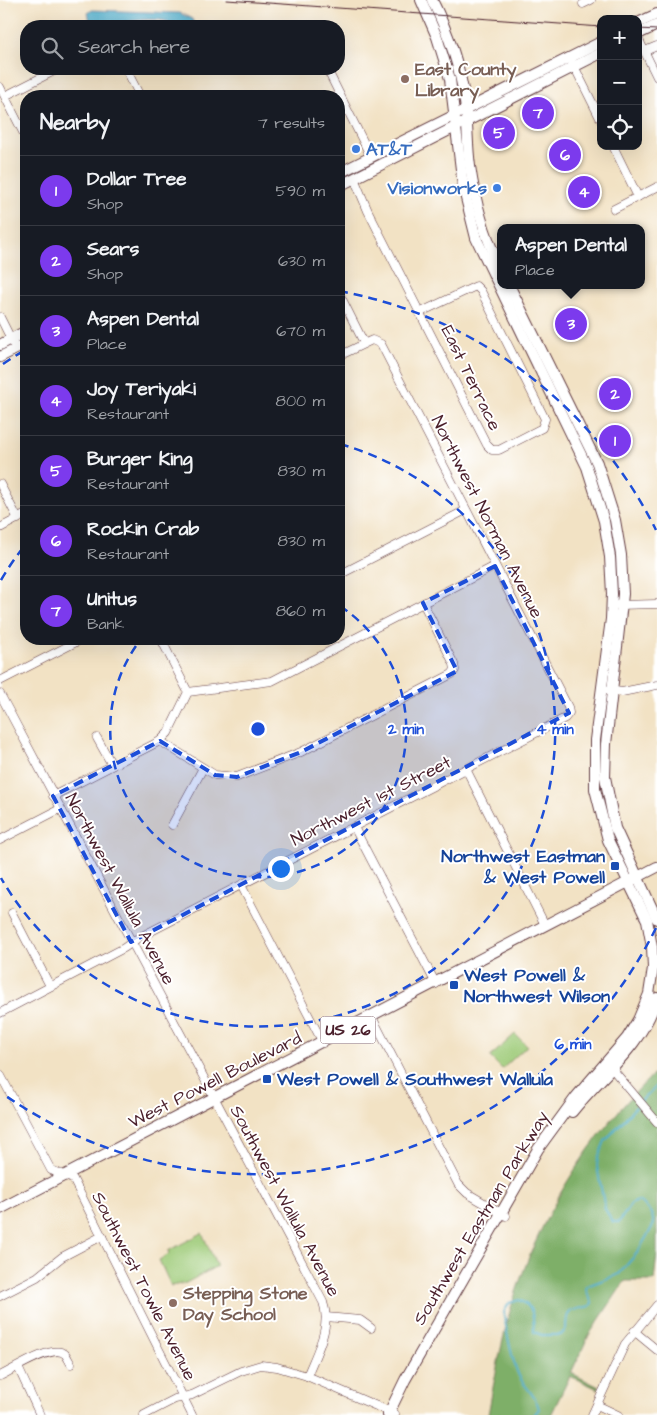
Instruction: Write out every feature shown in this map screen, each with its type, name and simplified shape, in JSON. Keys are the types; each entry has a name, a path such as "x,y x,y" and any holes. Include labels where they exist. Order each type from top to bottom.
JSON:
{"main road":[{"path":"421,0 444,56 456,114 463,186 476,238 497,282"},
{"path":"432,0 454,54 466,109 470,165 478,207 497,258"},
{"path":"642,21 657,14"},
{"path":"642,34 657,25"},
{"path":"345,183 467,121 572,62 597,45"},
{"path":"345,170 466,109 572,62 597,54"},
{"path":"500,289 595,486 609,544 617,605"},
{"path":"511,289 605,482 619,542 622,573 607,690 595,748 596,789 605,830 657,919"},
{"path":"0,345 20,334"},
{"path":"0,357 20,347"},
{"name":"West Powell Boulevard","path":"0,1209 436,984 657,867"},
{"name":"Southwest Eastman Parkway","path":"608,1065 638,1020 652,977 653,955 649,927 634,879"},
{"name":"Southwest Eastman Parkway","path":"392,1414 547,1135 580,1092 642,1033 657,998"}],"street":[{"path":"583,4 591,0"},
{"path":"642,45 657,77"},
{"path":"645,51 657,46"},
{"path":"572,62 597,112"},
{"path":"5,96 46,75"},
{"path":"129,75 137,90"},
{"path":"330,75 338,90"},
{"path":"0,86 20,126"},
{"path":"345,105 371,157"},
{"path":"616,150 638,197"},
{"name":"East Terrace","path":"354,178 368,211 487,445 492,450 499,450 542,428 545,419 481,291 476,286 421,312"},
{"path":"614,209 657,187"},
{"path":"345,305 364,343 345,353"},
{"path":"0,317 16,349"},
{"name":"Northwest Norman Avenue","path":"364,343 372,340 381,344 569,713"},
{"path":"0,484 18,518 0,528"},
{"path":"345,572 466,510"},
{"path":"345,643 495,566"},
{"path":"160,741 215,775 230,778 301,752 455,670 423,603"},
{"path":"617,605 657,604"},
{"path":"0,681 70,645"},
{"path":"164,645 188,692"},
{"path":"188,692 272,681 342,645"},
{"path":"607,690 631,691 656,687"},
{"path":"53,796 160,741 168,733 188,692"},
{"name":"Northwest Wallula Avenue","path":"0,694 215,1098"},
{"name":"Northwest 1st Street","path":"0,1013 124,948 131,942 565,718 569,713"},
{"path":"97,738 112,765"},
{"path":"172,825 203,768"},
{"path":"466,769 545,925"},
{"path":"0,840 60,809"},
{"path":"354,826 436,984"},
{"path":"241,885 322,1043"},
{"path":"12,914 50,986"},
{"path":"372,1017 458,1184 467,1193 504,1214"},
{"path":"608,1065 654,1119"},
{"name":"Southwest Towle Avenue","path":"0,1074 51,1170 72,1179 192,1415"},
{"name":"Southwest Wallula Avenue","path":"215,1098 323,1302 326,1317 325,1329 307,1376"},
{"path":"0,1296 37,1277 62,1257 102,1236"},
{"path":"592,1415 621,1351 634,1331 657,1305"},
{"path":"326,1317 360,1320 371,1328"},
{"path":"634,1331 657,1350"},
{"path":"0,1376 49,1351 60,1351 66,1354 71,1364"},
{"path":"144,1415 241,1371 261,1365 277,1367 307,1376 392,1414"},
{"path":"18,1367 40,1415"},
{"path":"597,1405 618,1415"}],"highlighted area":[{"path":"495,566 569,713 131,942 53,796 160,741 215,775 237,777 301,752 457,671 423,603"}],"green space":[{"path":"515,1034 527,1046 502,1069 490,1057"},
{"path":"657,1071 657,1254 654,1281 625,1281 589,1335 571,1373 599,1387 598,1389 570,1376 551,1415 488,1415 510,1311 521,1277 550,1212 587,1151 632,1096"},
{"path":"202,1233 217,1266 186,1283 171,1286 159,1260 169,1254 168,1251"}],"water":[{"path":"92,10 180,13 192,20 90,20 88,13"}],"waterway":[{"path":"641,1101 657,1085"},
{"path":"534,1415 539,1409 536,1400 519,1376 510,1345 504,1312 509,1303 519,1300 531,1309 534,1332 542,1335 561,1335 566,1329 569,1313 590,1306 592,1303 586,1290 587,1286 619,1274 637,1253 654,1224 651,1213 638,1201 631,1204 619,1222 613,1222 605,1209 597,1166 605,1141 638,1104"}],"tram line":[{"path":"227,0 597,27"},
{"path":"642,29 657,30"}],"place":[{"name":"East County Library","path":"405,79"},
{"name":"Unitus","path":"538,113"},
{"name":"Burger King","path":"499,133"},
{"name":"AT&T","path":"356,149"},
{"name":"Rockin Crab","path":"565,155"},
{"name":"Visionworks","path":"497,188"},
{"name":"Joy Teriyaki","path":"584,192"},
{"name":"Aspen Dental","path":"571,324"},
{"name":"Sears","path":"615,394"},
{"name":"Dollar Tree","path":"615,441"},
{"name":"Northwest Eastman & West Powell","path":"615,866"},
{"name":"West Powell & Northwest Wilson","path":"454,985"},
{"name":"West Powell & Southwest Wallula","path":"267,1079"},
{"name":"Stepping Stone Day School","path":"173,1303"}]}
